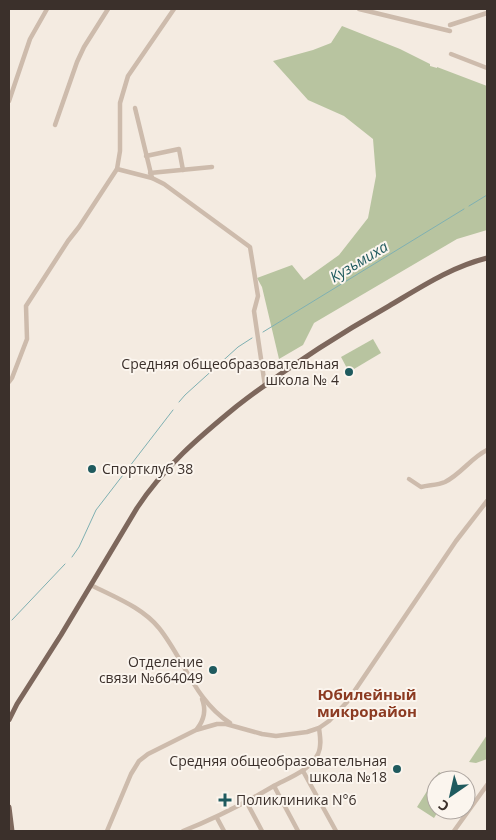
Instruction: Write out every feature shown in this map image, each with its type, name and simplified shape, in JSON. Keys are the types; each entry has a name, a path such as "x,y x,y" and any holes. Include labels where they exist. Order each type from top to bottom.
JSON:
{"main road":[{"path":"9,720 137,508 162,473 202,434 312,352 350,328 457,268 487,258"},
{"path":"9,807 12,831"}],"street":[{"path":"9,101 30,39 47,9"},
{"path":"55,125 77,62 84,47 108,9"},
{"path":"9,382 27,338 25,312 29,301 117,169 120,151 120,103 128,76 174,9"},
{"path":"359,9 450,31"},
{"path":"450,25 487,13"},
{"path":"451,54 487,68"},
{"path":"135,108 151,176"},
{"path":"146,156 179,150 183,170"},
{"path":"151,176 183,170 212,168"},
{"path":"117,169 151,176 250,247 258,296 254,311 265,386"},
{"path":"409,479 421,487 440,484 451,479 478,454 487,450"},
{"path":"201,695 217,713 236,726 251,732 276,736 293,735 319,728 347,702 456,541 487,501"},
{"path":"91,585 137,610 152,621 173,648 204,703 204,711 196,730"},
{"path":"107,831 131,774 139,762 148,754 196,730 217,724 236,726"},
{"path":"186,831 247,803 303,771 314,760 320,748 319,728"},
{"path":"303,771 336,831"},
{"path":"454,831 487,785"},
{"path":"274,786 298,831"},
{"path":"247,803 262,831"},
{"path":"217,818 224,831"}],"green space":[{"path":"342,26 400,49 430,64 430,66 487,86 487,230 457,239 314,323 303,345 279,359 262,287 257,278 292,265 304,280 339,255 368,218 376,176 373,139 344,116 308,100 273,61 331,43"},
{"path":"373,339 381,353 349,372 341,357"},
{"path":"487,735 487,759 476,763 469,762"},
{"path":"426,793 426,813 417,807"}],"waterway":[{"name":"Кузьмиха","path":"469,206 487,195"},
{"name":"Кузьмиха","path":"263,332 464,209"},
{"name":"Кузьмиха","path":"179,402 238,347 252,338"},
{"name":"Кузьмиха","path":"72,557 79,547 96,510 173,410"},
{"name":"Кузьмиха","path":"12,620 65,564"}],"place":[{"name":"Средняя общеобразовательная школа № 4","path":"349,372"},
{"name":"Спортклуб 38","path":"92,469"},
{"name":"Отделение связи №664049","path":"213,670"},
{"name":"Средняя общеобразовательная школа №18","path":"397,769"},
{"name":"Поликлиника N°6","path":"225,800"}],"district":[{"name":"Юбилейный микрорайон","path":"367,704"}]}
